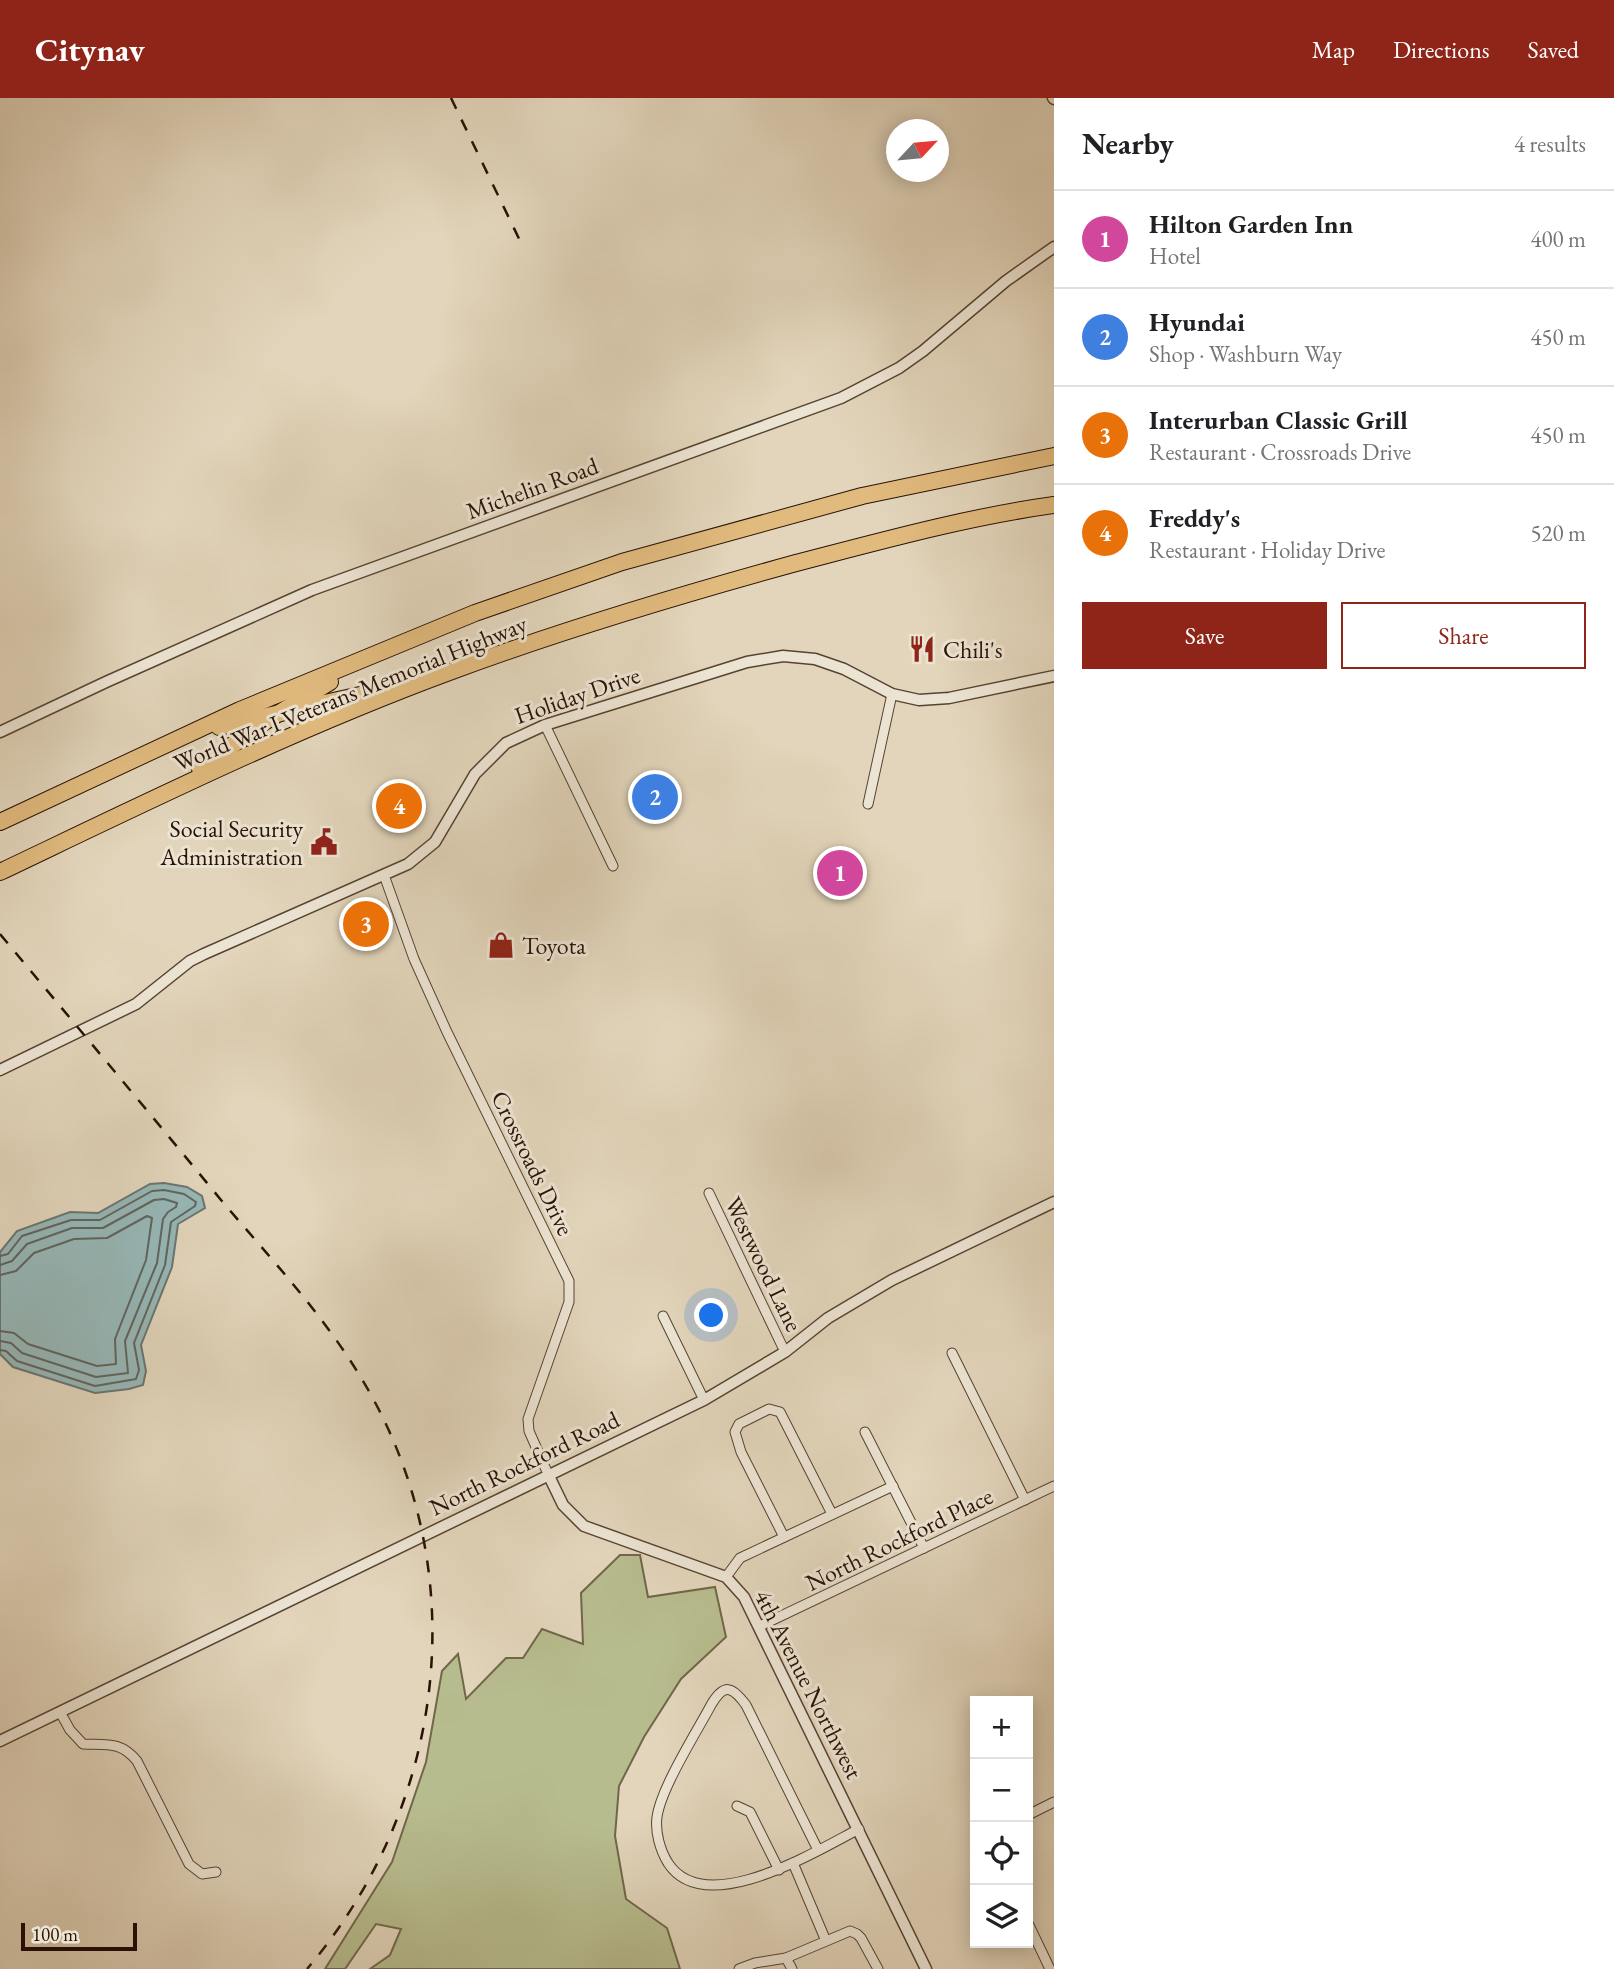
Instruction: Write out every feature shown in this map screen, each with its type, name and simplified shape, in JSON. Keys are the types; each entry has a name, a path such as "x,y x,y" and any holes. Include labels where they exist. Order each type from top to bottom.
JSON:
{"highway":[{"name":"World War I Veterans Memorial Highway","path":"0,822 170,741 416,638 622,562 862,496 1054,456"},
{"name":"World War I Veterans Memorial Highway","path":"0,872 178,785 272,743 452,671 592,623 730,581 911,534 1054,505"},
{"path":"178,785 276,715 349,671 416,638"},
{"path":"170,741 365,695 452,671"}],"street":[{"name":"Michelin Road","path":"0,732 312,590 841,398 899,368 923,351 1006,281 1054,247"},
{"name":"Holiday Drive","path":"0,1070 128,1008 190,961 408,864 435,842 475,774 498,749 545,725 675,683 775,656 800,656 831,663 892,694 919,699 949,698 1054,676"},
{"path":"868,804 892,694"},
{"path":"545,725 613,866"},
{"name":"Crossroads Drive","path":"384,875 414,959 447,1032 569,1281 569,1301 528,1419 528,1431 548,1474"},
{"name":"Westwood Lane","path":"709,1193 785,1352"},
{"name":"North Rockford Road","path":"0,1741 704,1400 785,1352 828,1318 892,1280 1054,1202"},
{"path":"663,1316 704,1400"},
{"path":"952,1353 1025,1500"},
{"path":"784,1537 741,1452 735,1432 739,1424 769,1409 780,1412 832,1514"},
{"path":"865,1432 924,1548"},
{"name":"4th Avenue Northwest","path":"548,1474 562,1505 584,1526 726,1577 744,1597 926,1969"},
{"path":"726,1577 740,1558 892,1486"},
{"name":"North Rockford Place","path":"760,1626 1054,1486"},
{"path":"818,1850 746,1705 735,1691 724,1690 710,1706 666,1791 657,1818 664,1857 677,1875 697,1883 734,1884 779,1870 859,1829"},
{"path":"60,1712 70,1730 83,1744 119,1746 130,1752 189,1864 202,1874 216,1872"},
{"path":"1033,1812 1054,1802"},
{"path":"737,1806 750,1812 779,1870"},
{"path":"793,1863 826,1941"},
{"path":"738,1969 786,1958 850,1931 857,1934 878,1969"},
{"path":"1033,1933 1050,1969"},
{"path":"786,1958 792,1969"}],"green space":[{"path":"620,1555 640,1555 648,1597 715,1587 726,1637 681,1679 644,1737 619,1786 615,1836 626,1899 667,1928 680,1969 370,1969 390,1955 401,1929 376,1924 345,1969 325,1969 392,1862 426,1762 442,1671 458,1654 466,1699 506,1658 523,1658 542,1629 583,1644 581,1593"}],"water":[{"path":"164,1183 187,1187 202,1196 205,1208 178,1224 172,1267 141,1345 146,1371 143,1385 95,1393 13,1367 0,1354 0,1252 17,1231 70,1212 98,1213 150,1184"}],"railway":[{"path":"451,98 524,249"},
{"path":"0,934 326,1325 378,1408 408,1479 426,1551 432,1625 428,1699 413,1771 388,1841 352,1908 307,1969"}],"place":[{"name":"Chili's","path":"922,649"},
{"name":"Hyundai","path":"655,797"},
{"name":"Freddy's","path":"399,806"},
{"name":"Social Security Administration","path":"324,842"},
{"name":"Hilton Garden Inn","path":"840,873"},
{"name":"Interurban Classic Grill","path":"366,924"},
{"name":"Toyota","path":"501,945"}]}
